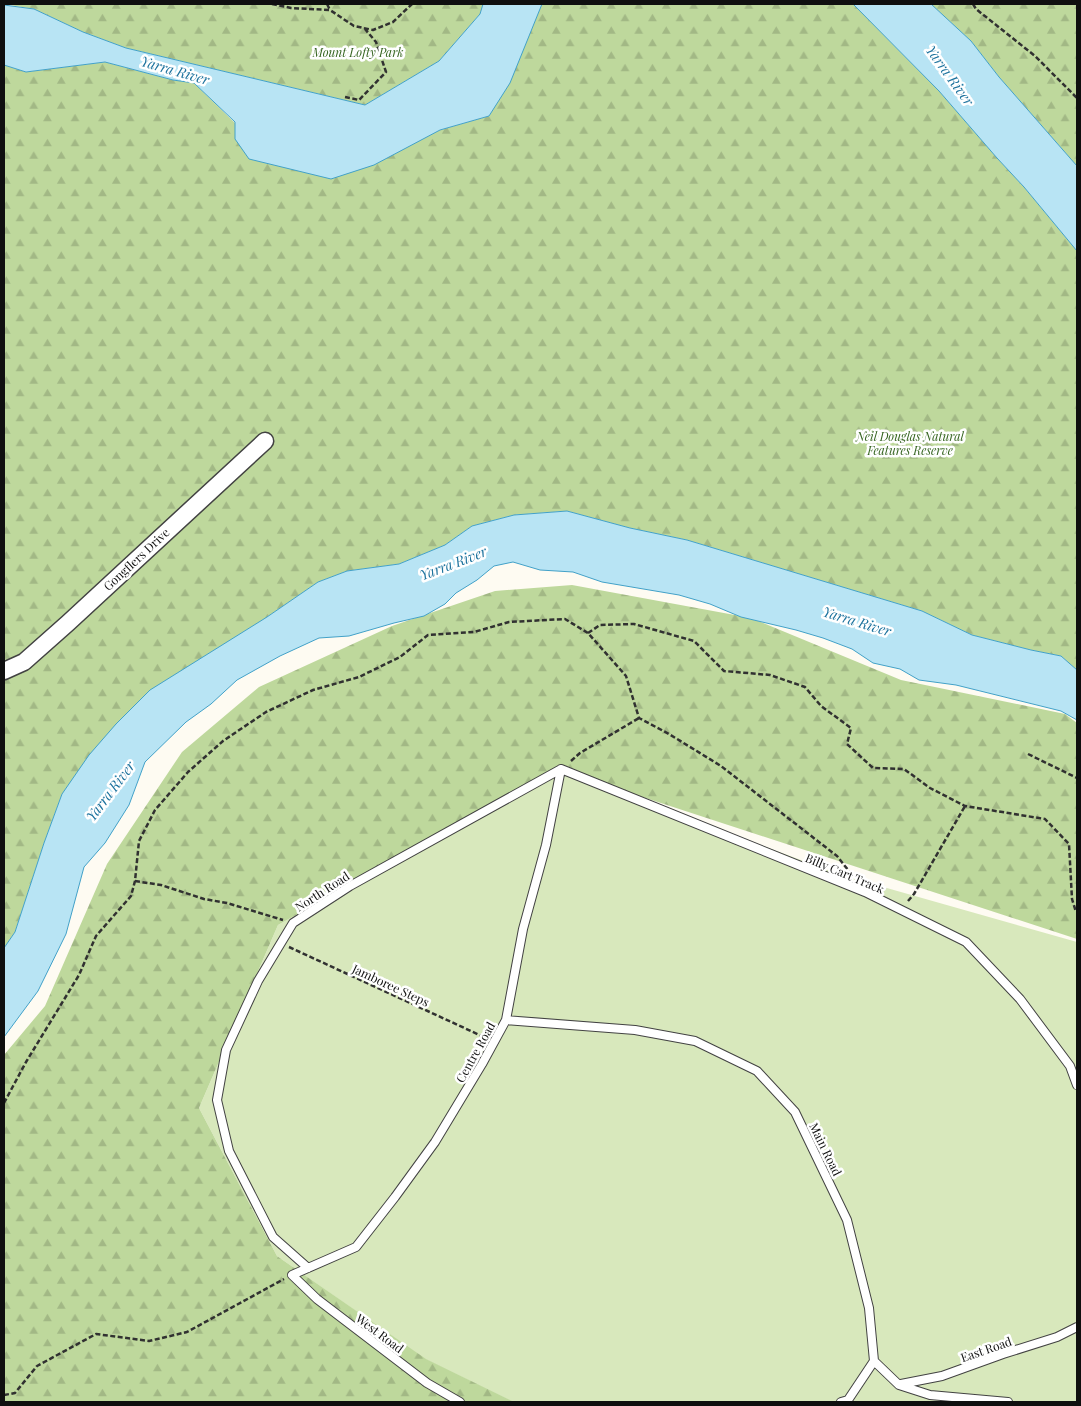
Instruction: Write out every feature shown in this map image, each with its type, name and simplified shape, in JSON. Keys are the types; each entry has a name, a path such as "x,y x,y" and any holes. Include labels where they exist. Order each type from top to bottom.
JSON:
{"street":[{"name":"Gongflers Drive","path":"4,671 24,662 31,656 265,441"}],"lane":[{"name":"Billy Cart Track","path":"561,769 865,892 966,942 1020,999 1070,1066 1077,1085"},
{"name":"North Road","path":"308,1268 273,1237 229,1151 217,1100 226,1050 258,981 293,923 350,886 561,769"},
{"name":"Centre Road","path":"292,1275 356,1247 435,1142 506,1020 523,929 546,844 561,769"},
{"name":"Main Road","path":"506,1020 634,1030 695,1042 757,1071 795,1112 847,1220 869,1308 874,1362"},
{"name":"West Road","path":"292,1275 317,1299 427,1383 460,1402"},
{"name":"East Road","path":"899,1384 942,1376 1002,1354 1057,1337 1077,1327"},
{"path":"841,1402 848,1400 874,1362 899,1384 930,1395 1008,1402"}],"path":[{"path":"272,4 291,8 330,10"},
{"path":"327,4 330,10 354,26 373,30 393,22 412,4"},
{"path":"973,4 976,9 1035,56 1077,98"},
{"path":"345,97 359,100 386,72 376,42 364,28"},
{"path":"4,1103 26,1062 79,975 96,936 131,896 135,881 139,841 155,810 188,772 223,741 266,712 313,690 359,677 400,657 428,635 474,632 508,622 565,618 588,633 626,676 639,718 721,766 837,856 865,892"},
{"path":"588,633 600,625 634,624 694,641 724,671 770,675 805,686 822,706 851,728 847,744 873,768 904,769 930,788 965,806 1045,819 1069,844 1072,898 1077,912"},
{"path":"561,769 580,753 639,718"},
{"path":"1028,754 1077,778"},
{"path":"900,910 914,894 965,806"},
{"path":"135,881 161,885 204,899 227,903 293,923"},
{"name":"Jamboree Steps","path":"281,943 494,1042"},
{"path":"4,1395 15,1393 37,1366 96,1334 149,1341 188,1332 292,1275"}],"green space":[{"name":"Mount Lofty Park","path":"4,4 483,4 480,14 439,61 365,105 126,48 83,32 34,9"},
{"name":"Neil Douglas Natural Features Reserve","path":"542,4 853,4 939,91 1024,187 1077,251 1077,670 1061,656 972,635 922,611 687,540 630,528 567,511 514,515 472,526 445,545 399,564 347,571 318,582 267,617 62,794 15,932 4,948 4,65 26,72 105,62 173,80 194,83 235,123 235,139 408,146 440,130 489,116"},
{"path":"931,4 1077,4 1077,166 999,77 971,41"},
{"path":"572,585 751,618 901,680 1065,714 1077,723 1077,939 557,769 278,925 199,1108 277,1256 426,1359 514,1402 4,1402 4,1055 45,1006 107,864 182,752 259,687 392,626 495,591"},
{"path":"556,769 841,875 1077,942 1077,1402 513,1402 425,1359 277,1256 199,1108 278,925"}],"water":[{"name":"Yarra River","path":"483,4 542,4 510,83 489,116 440,130 374,165 331,179 249,159 235,139 235,122 194,83 173,80 105,62 26,72 4,65 4,5 34,9 83,32 126,48 365,105 439,61 480,14"},
{"name":"Yarra River","path":"853,4 931,4 971,41 999,77 1077,166 1077,251 1024,187 939,91"},
{"name":"Yarra River","path":"567,511 630,528 687,540 922,611 972,635 1061,656 1077,670 1077,720 1061,711 956,685 919,680 900,669 873,663 852,649 823,638 741,617 710,604 679,595 602,582 573,572 540,570 513,562 494,566 477,580 456,593 445,604 424,616 349,636 319,638 280,656 237,680 211,704 186,722 145,762 129,805 105,843 84,867 66,934 38,991 4,1037 4,948 15,932 62,794 89,755 116,724 150,690 267,617 318,582 347,571 399,564 445,545 472,526 514,515"}]}
